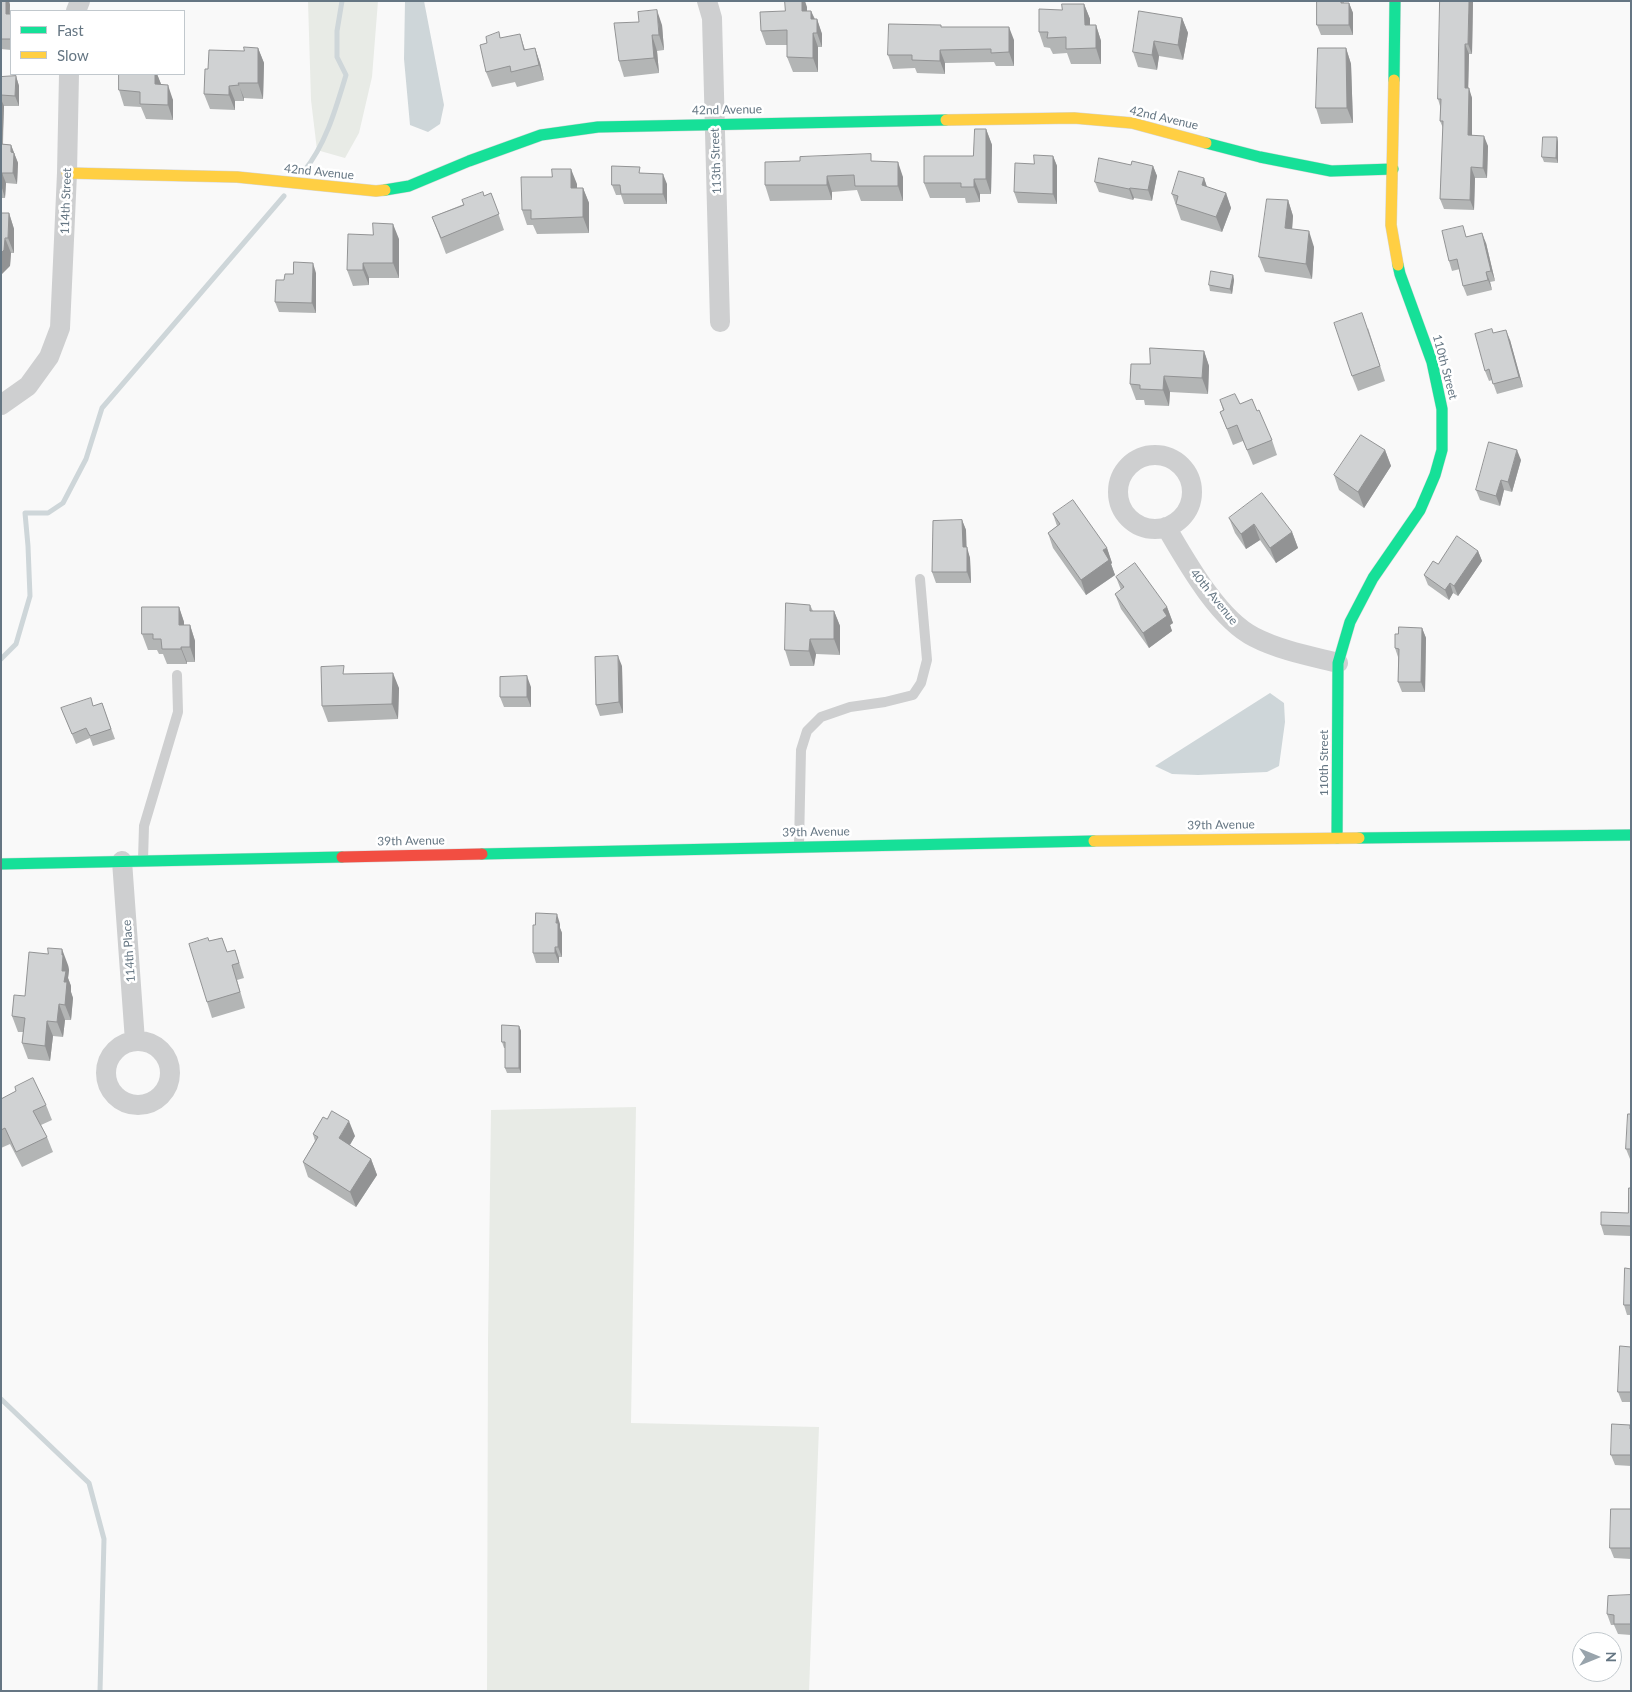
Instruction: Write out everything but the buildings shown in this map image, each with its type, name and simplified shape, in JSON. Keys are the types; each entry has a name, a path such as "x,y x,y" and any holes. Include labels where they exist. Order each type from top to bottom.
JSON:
{"street":[{"name":"113th Street","path":"707,1 712,18 720,322"},
{"name":"110th Street","path":"1337,838 1338,663 1350,622 1373,578 1420,510 1435,475 1442,450 1442,409 1432,362 1400,274 1391,225 1395,1"},
{"name":"114th Street","path":"1,405 28,386 50,357 60,328 69,75"},
{"name":"42nd Avenue","path":"67,173 236,177 376,191 409,186 469,161 542,135 598,127 1074,118 1132,123 1260,157 1331,171 1392,169"},
{"name":"40th Avenue","path":"1166,527 1193,574 1233,624 1254,637 1287,649 1338,663"},
{"name":"39th Avenue","path":"1,864 799,846 1631,835"},
{"name":"114th Place","path":"122,861 135,1041"}],"lane":[{"path":"799,846 801,750 808,731 821,717 850,707 913,696 921,683 927,660 920,578"},
{"path":"143,861 144,826 178,712 177,675"}],"shaded area":[{"path":"308,1 378,1 372,77 359,133 345,158 317,150 311,100"},
{"path":"405,1 424,1 444,105 440,124 428,132 410,125 404,59"},
{"path":"1270,693 1284,703 1285,722 1279,766 1267,772 1198,775 1172,774 1155,766"},
{"path":"636,1107 631,1423 819,1427 809,1691 487,1691 491,1110"}],"waterway":[{"path":"304,171 324,137 346,75 337,57 337,31 342,1"},
{"path":"1,659 16,644 30,596 25,513 48,513 63,503 86,459 102,408 284,196"},
{"path":"1,1399 89,1483 104,1539 100,1691"}],"traffic: fast":[{"path":"1394,80 1395,1"},
{"path":"385,190 409,186 469,161 541,135 598,127 946,120"},
{"path":"1206,143 1260,157 1331,171 1393,169"},
{"path":"1337,838 1338,663 1350,622 1373,578 1420,510 1435,475 1442,450 1442,409 1432,362 1398,265"},
{"path":"1359,838 1631,835"},
{"path":"482,854 1094,841"},
{"path":"1,864 342,857"}],"traffic: slow":[{"path":"1394,80 1391,225 1398,265"},
{"path":"946,120 1074,118 1132,123 1206,143"},
{"path":"67,173 237,177 376,191 385,190"},
{"path":"1094,841 1359,838"}],"traffic: jam":[{"path":"342,857 482,854"}]}
